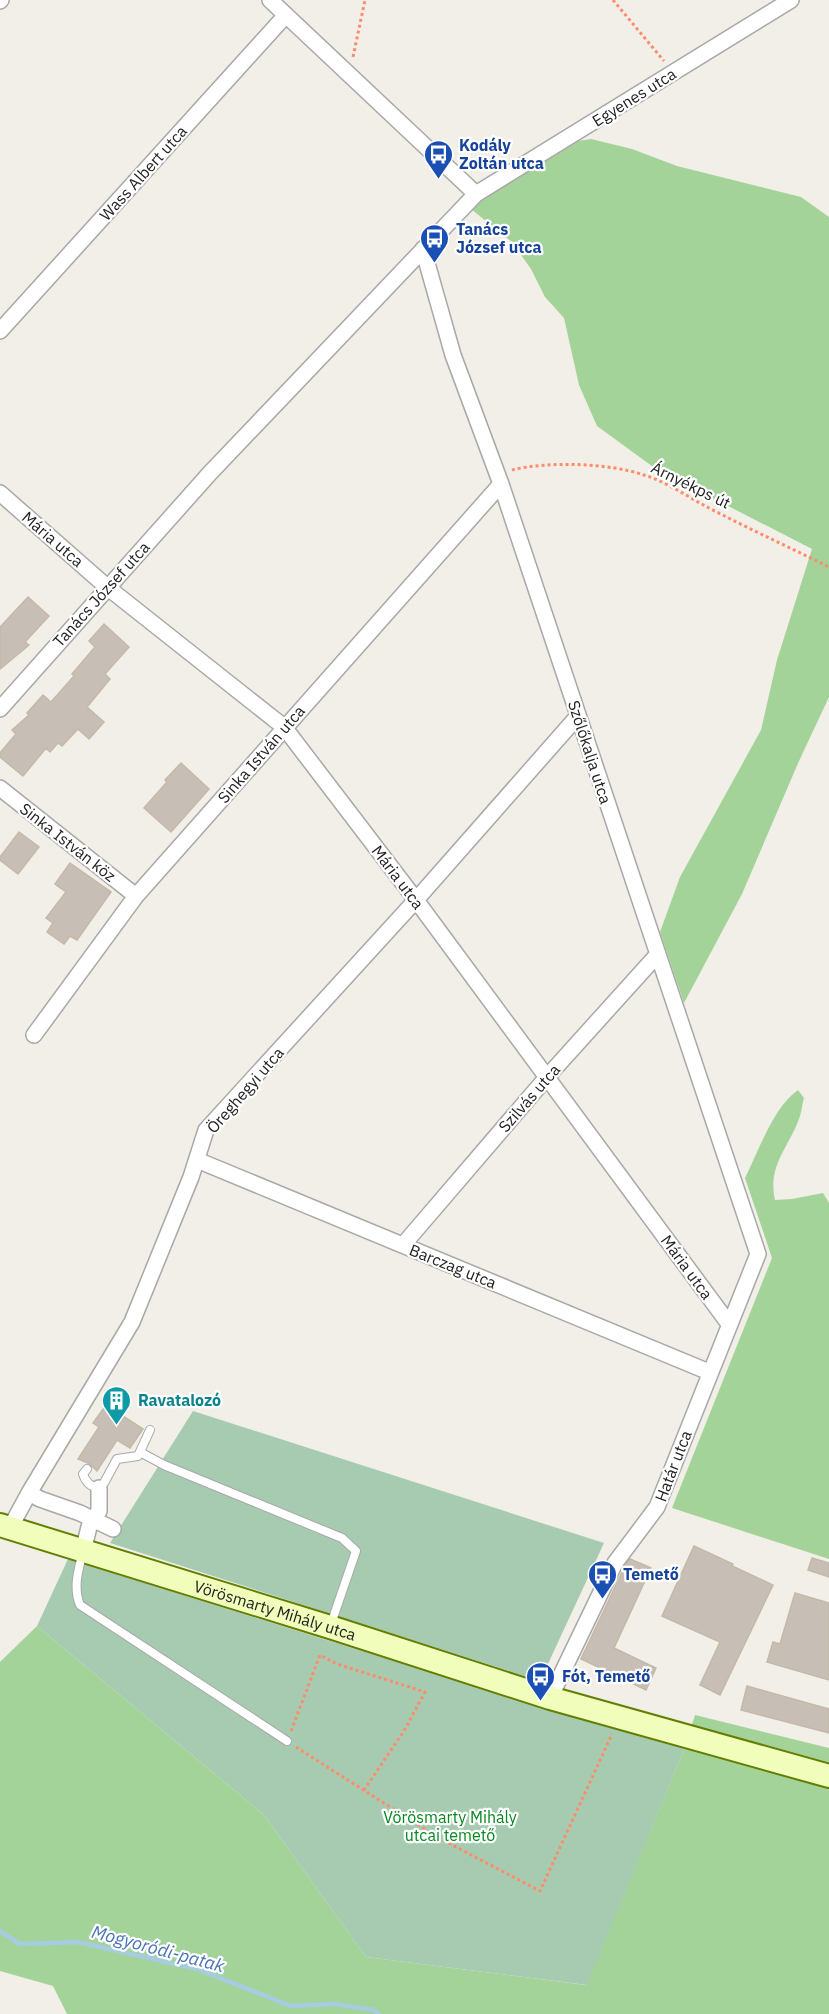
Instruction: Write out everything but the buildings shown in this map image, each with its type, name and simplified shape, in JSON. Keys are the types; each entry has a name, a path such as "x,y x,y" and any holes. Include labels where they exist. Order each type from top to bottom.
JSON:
{"main road":[{"name":"Vörösmarty Mihály utca","path":"5,1526 550,1698 829,1776"}],"street":[{"path":"270,0 477,194"},
{"name":"Egyenes utca","path":"477,194 791,0"},
{"name":"Wass Albert utca","path":"0,331 286,15"},
{"name":"Tanács József utca","path":"0,709 210,473 477,194"},
{"name":"Szőlőkalja utca","path":"423,249 453,356 499,479 758,1254"},
{"name":"Sinka István utca","path":"34,1035 136,896 499,479"},
{"name":"Mária utca","path":"0,493 107,587 284,727 417,900 729,1324"},
{"name":"Öreghegyi utca","path":"5,1526 29,1493 132,1322 197,1160 206,1130 417,900 578,716"},
{"name":"Sinka István köz","path":"0,788 136,896"},
{"name":"Szilvás utca","path":"403,1245 547,1077 658,954"},
{"name":"Barczag utca","path":"197,1160 710,1372"},
{"name":"Határ utca","path":"550,1698 615,1563 657,1507 758,1254"},
{"path":"83,1551 89,1527 99,1511 99,1488"},
{"path":"29,1493 113,1529"}],"lane":[{"path":"87,1469 83,1474 86,1481 92,1487 99,1488 104,1484 117,1459 138,1456 150,1430"},
{"path":"140,1452 164,1465 342,1538 356,1551 330,1627"},
{"path":"83,1551 76,1585 80,1605 287,1741"}],"path":[{"path":"343,69 354,55 365,0"},
{"path":"613,0 673,72"},
{"name":"Árnyékps út","path":"499,479 528,466 566,465 618,468 641,474 656,479 711,509 829,567"},
{"path":"287,1741 320,1655 337,1664 425,1692 404,1731 364,1790"},
{"path":"296,1746 437,1837 540,1891 606,1750 617,1718"}],"green space":[{"path":"591,139 632,149 677,166 801,197 829,217 829,697 742,894 684,1003 660,932 680,877 761,730 777,660 812,549 656,469 597,426 579,385 564,318 545,297 531,269 512,242 471,209 553,145"},
{"path":"798,1090 804,1098 801,1114 777,1166 773,1187 775,1200 823,1193 829,1203 829,1559 672,1508 772,1258 745,1178 774,1118 789,1097"},
{"path":"193,1411 604,1543 540,1681 110,1543"},
{"name":"Vörösmarty Mihály utcai temető","path":"68,1559 537,1706 685,1747 587,1985 366,1957 264,1815 37,1626"},
{"path":"37,1626 264,1815 366,1957 586,1985 685,1747 695,1715 829,1748 829,2014 67,2014 53,1986 0,1971 0,1662"}],"waterway":[{"name":"Mogyoródi-patak","path":"0,1931 20,1944 78,1942 197,1969 291,2006 335,2004 374,2010 379,2014"}],"place":[{"name":"Kodály Zoltán utca","path":"438,180"},
{"name":"Tanács József utca","path":"435,264"},
{"name":"Ravatalozó","path":"117,1426"},
{"name":"Temető","path":"602,1600"},
{"name":"Fót, Temető","path":"541,1702"}]}
